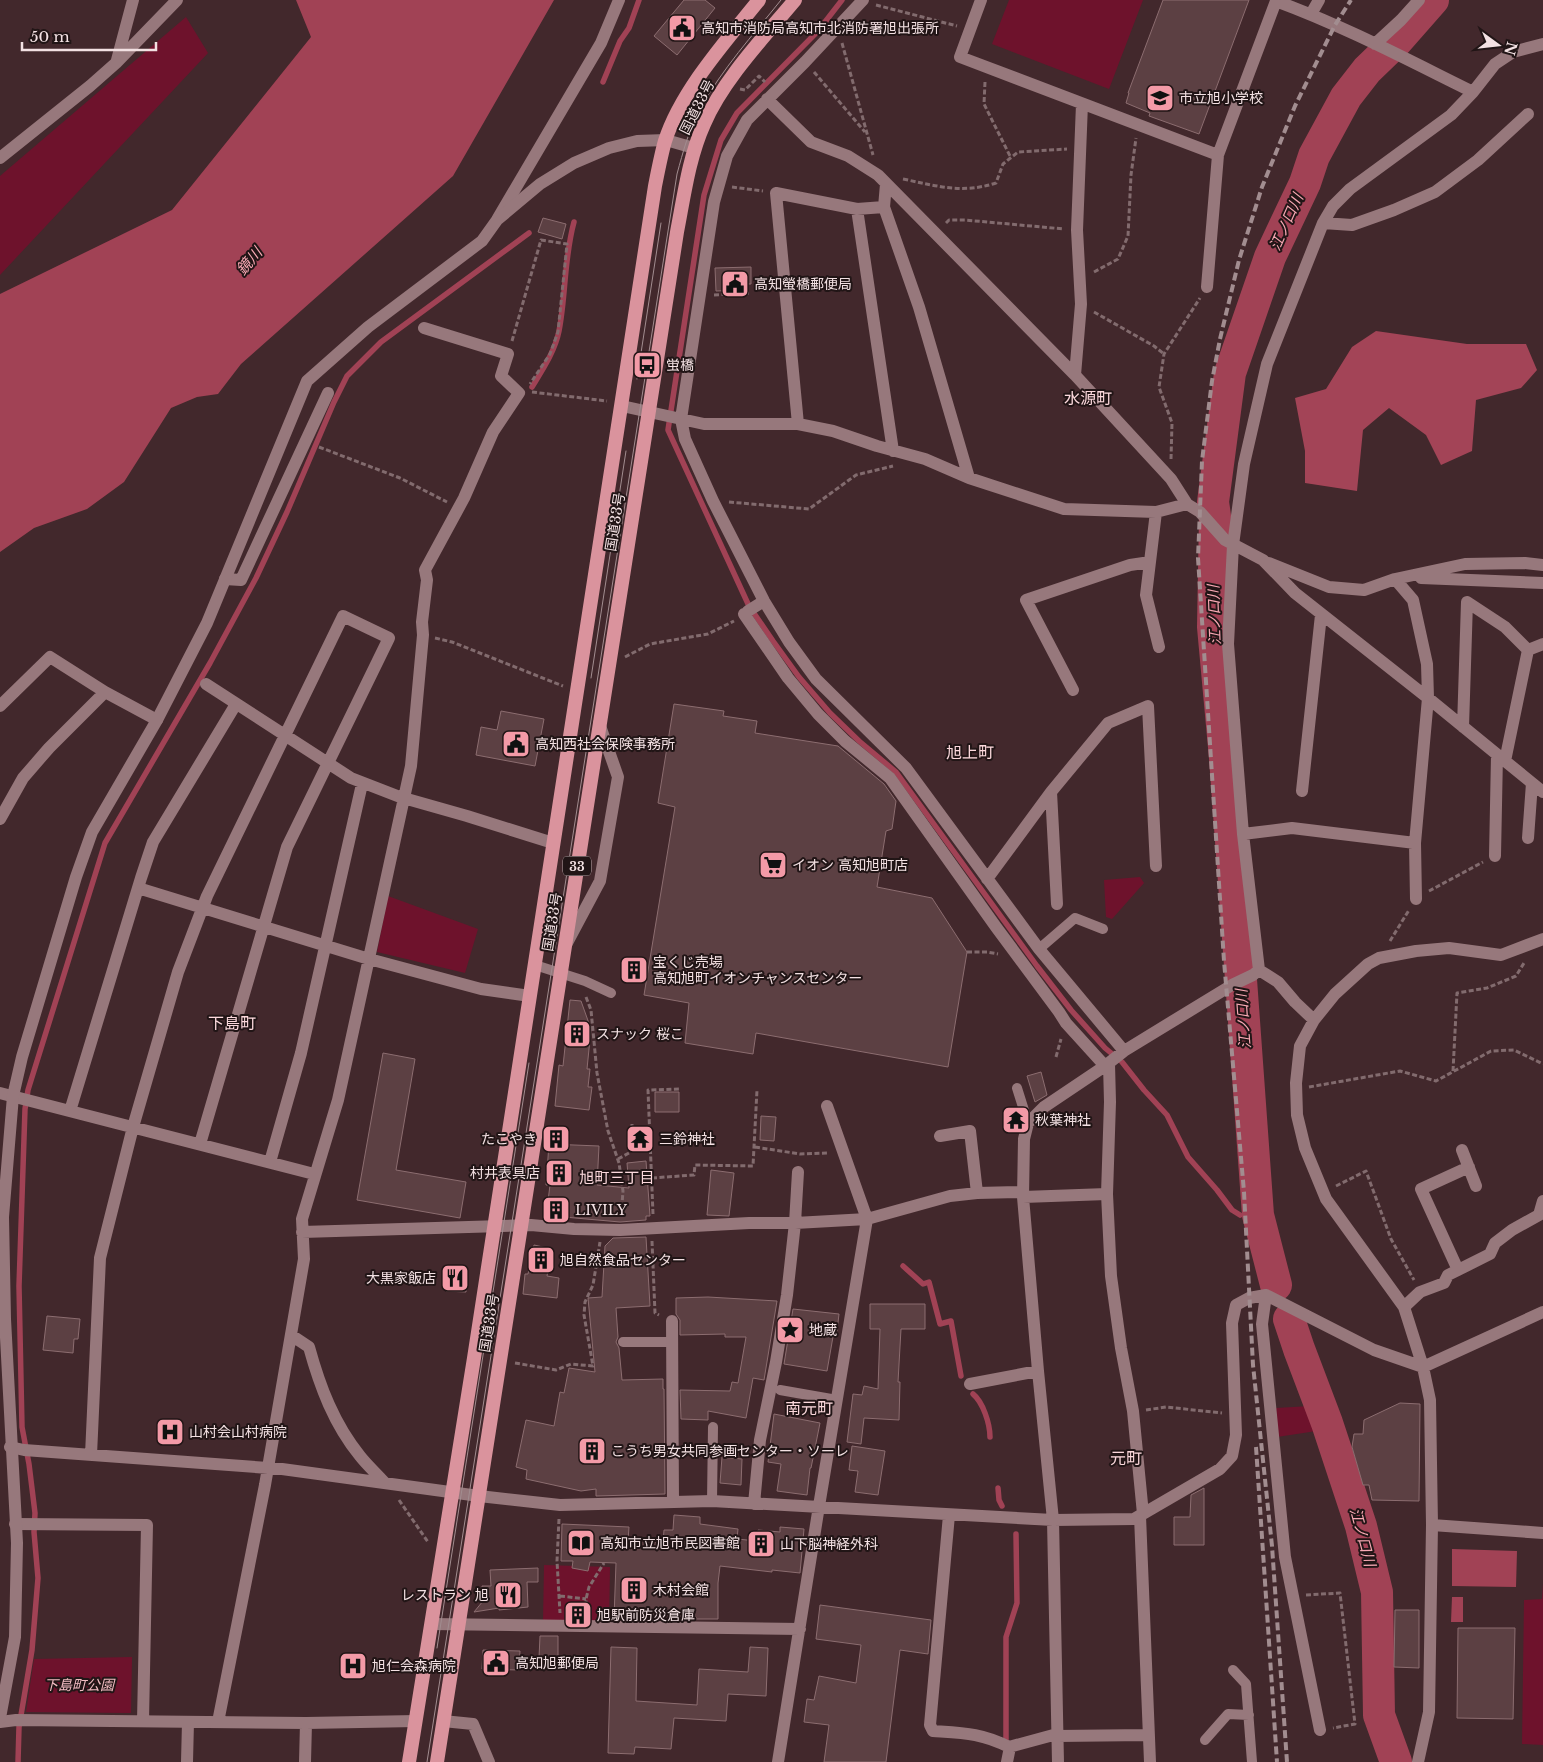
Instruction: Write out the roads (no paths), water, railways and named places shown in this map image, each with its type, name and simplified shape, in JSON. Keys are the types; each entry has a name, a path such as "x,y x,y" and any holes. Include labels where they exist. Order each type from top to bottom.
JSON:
{"highway":[{"name":"国道33号","path":"409,1762 442,1561 655,186 666,140 681,107 713,58 759,0"},
{"name":"国道33号","path":"437,1762 677,232 694,148 704,122 728,83 795,0"}],"street":[{"path":"116,63 133,0"},
{"path":"0,158 116,63 177,0"},
{"path":"0,1718 15,1637 17,1543 20,1524 10,1447 5,1319 3,1217 10,1095 73,887 92,832 157,720 207,623 307,380 368,327 482,240 497,220 601,43 619,0"},
{"path":"980,0 960,57 1218,156"},
{"path":"1311,14 1319,0"},
{"path":"1378,45 1419,0"},
{"path":"862,1 838,28 747,120 727,156 718,186 700,295 674,417 713,501 753,608 788,678 818,714 841,722 906,768 1039,949 1123,1052"},
{"path":"1207,287 1218,156 1276,1 1311,14 1473,92"},
{"path":"1256,973 1228,644 1229,542 1244,464 1267,364 1323,223 1333,206 1350,189 1451,115 1473,92 1495,64 1513,52 1543,44"},
{"path":"766,100 812,142 848,156 882,179 1075,375 1171,479 1187,504 1200,512 1229,542 1263,560 1329,586 1364,590 1401,578 1465,564 1525,563 1543,565"},
{"path":"1075,375 1081,304 1077,230 1082,104"},
{"path":"1323,223 1352,225 1394,210 1435,192 1478,160 1528,114"},
{"path":"497,220 540,184 574,163 609,148 637,141 666,140 694,148"},
{"path":"882,179 884,207 919,307 969,478"},
{"path":"798,424 776,193 857,209 884,207"},
{"path":"857,209 893,451"},
{"path":"218,1722 268,1468 304,1259 302,1219 314,1174 338,1100 412,766 423,635 422,622 427,580 425,570 458,508 493,432 519,393 501,376 508,354 424,328"},
{"path":"225,579 240,580 328,393"},
{"path":"622,406 704,424 798,424 925,459 969,478 1064,509 1156,512 1187,504"},
{"path":"1156,512 1146,595 1159,647"},
{"path":"1263,560 1295,593 1321,615 1428,698 1543,792"},
{"path":"1073,690 1026,600 1130,565 1150,562"},
{"path":"1401,578 1543,583"},
{"path":"1401,578 1413,600 1427,664 1428,698 1415,843 1416,899"},
{"path":"1463,727 1467,602 1505,628 1528,650"},
{"path":"753,608 789,642 816,679 841,722 845,741 890,778 1060,1012 1066,1023 1108,1064 1110,1102 1107,1194 1116,1312 1134,1411 1141,1515 1150,1762"},
{"path":"1302,791 1321,615"},
{"path":"91,1455 100,1258 133,1127 178,972 207,896 343,616 389,638 287,848 200,1144"},
{"path":"1528,650 1543,644"},
{"path":"1495,856 1501,758 1528,650"},
{"path":"0,706 50,657 105,692 157,720"},
{"path":"206,684 286,735 345,776 362,784 552,843"},
{"path":"0,819 23,778 49,748 105,692"},
{"path":"70,1111 138,888 154,842 236,704"},
{"path":"987,879 1051,792 1108,723 1148,706 1156,866"},
{"path":"565,948 600,882 618,777 599,723"},
{"path":"1528,838 1532,783"},
{"path":"270,1162 301,1052 362,784"},
{"path":"1051,792 1057,904"},
{"path":"1243,834 1292,828 1415,843"},
{"path":"138,888 369,959 481,989 530,996"},
{"path":"1418,1762 1429,1712 1432,1524 1430,1400 1423,1367 1404,1307 1326,1199 1305,1148 1298,1115 1296,1089 1300,1046 1314,1020 1335,994 1368,964 1379,958 1416,951 1449,948 1500,955 1541,940"},
{"path":"1058,1762 1053,1520 1023,1194 1024,1138 1028,1123 1044,1107 1123,1052 1232,985 1256,973 1278,982 1314,1020"},
{"path":"10,1095 314,1174"},
{"path":"778,1762 867,1219 827,1106"},
{"path":"940,1136 970,1131 977,1193"},
{"path":"1462,1150 1476,1186"},
{"path":"1458,1270 1420,1189 1469,1167"},
{"path":"754,1504 760,1440 787,1295 795,1223 798,1172"},
{"path":"302,1232 521,1225 620,1230 749,1223 795,1223 867,1219 950,1196 977,1193 1107,1194"},
{"path":"1404,1307 1420,1292 1444,1283 1448,1275 1490,1254 1495,1243 1512,1230 1539,1215 1543,1201"},
{"path":"10,1447 24,1450 268,1468 560,1505 712,1501 1053,1520 1134,1519 1220,1469 1232,1456 1236,1435 1232,1323 1236,1305 1249,1298 1266,1295 1374,1350 1423,1367 1543,1312"},
{"path":"1266,1295 1262,1324 1286,1557 1320,1730"},
{"path":"672,1320 673,1502"},
{"path":"291,1335 309,1347 322,1392 335,1420 360,1456 384,1482"},
{"path":"970,1384 1038,1371"},
{"path":"949,1515 930,1725 933,1730 977,1734 1010,1747 1057,1735 1148,1736"},
{"path":"20,1524 147,1525 143,1721"},
{"path":"1432,1524 1543,1533"},
{"path":"431,1624 800,1629"},
{"path":"0,1722 16,1720 306,1723 416,1721"},
{"path":"443,1721 473,1724 489,1762"},
{"path":"186,1762 188,1722"},
{"path":"306,1723 306,1762"},
{"path":"1007,1762 1010,1747"}],"lane":[{"path":"1039,949 1075,918 1103,929"},
{"path":"535,965 587,981 611,992"},
{"path":"1017,1088 1028,1123"},
{"path":"623,1342 672,1342"},
{"path":"780,1390 837,1400"},
{"path":"712,1501 713,1427"},
{"path":"1233,1670 1246,1684 1252,1762"},
{"path":"1205,1740 1228,1714 1249,1715"}],"water":[{"name":"鏡川","path":"296,0 554,0 453,176 241,364 218,394 197,397 171,408 124,482 87,509 34,528 0,552 0,294 172,210 311,37"},
{"path":"1452,1549 1517,1551 1516,1587 1452,1586"},
{"path":"1452,1597 1463,1597 1463,1622 1451,1622"}],"waterway":[{"path":"603,82 620,41 629,28 639,0"},
{"path":"842,0 818,31 737,113 721,140 704,195 668,430 749,606 799,677 830,713 859,741 896,772 1071,1010 1105,1048 1122,1062 1167,1115 1188,1157 1232,1210 1240,1215"},
{"name":"江ノ口川","path":"1276,1285 1258,1215 1225,758 1213,627 1215,516 1213,502 1230,373 1270,257 1305,183 1314,156 1346,97 1367,70 1397,41 1433,0"},
{"path":"532,387 555,346 559,331 568,249 574,222"},
{"path":"18,1762 19,1727 32,1650 38,1578 34,1532 35,1513 22,1427 19,1286 25,1109 28,1090 105,843 210,663 256,578 347,376 381,342 529,233"},
{"path":"903,1266 923,1284 929,1282 940,1324 951,1321 961,1376"},
{"name":"江ノ口川","path":"1289,1319 1327,1423 1361,1526 1377,1592 1379,1715 1396,1762"},
{"path":"973,1394 980,1402 985,1414 990,1437"},
{"path":"998,1488 999,1500 1002,1506"},
{"path":"1006,1745 1006,1637 1017,1603 1016,1534"}],"tram line":[{"path":"427,1762 677,174 693,124 700,109 738,53 781,0"},
{"path":"637,379 661,223"},
{"path":"591,678 626,451"},
{"path":"437,1648 529,1063"}],"railway":[{"path":"1287,1762 1272,1546 1253,1365 1244,1192 1224,961 1198,558 1202,461 1212,381 1239,260 1262,187 1295,106 1335,25 1351,0"},
{"path":"1256,1447 1277,1762"}],"place":[{"name":"高知市消防局高知市北消防署旭出張所","path":"682,28"},
{"name":"市立旭小学校","path":"1160,98"},
{"name":"高知螢橋郵便局","path":"735,284"},
{"name":"蛍橋","path":"647,365"},
{"name":"高知西社会保険事務所","path":"516,744"},
{"name":"イオン 高知旭町店","path":"773,865"},
{"name":"宝くじ売場 高知旭町イオンチャンスセンター","path":"634,970"},
{"name":"スナック 桜こ","path":"577,1034"},
{"name":"秋葉神社","path":"1016,1120"},
{"name":"たこやき","path":"556,1139"},
{"name":"三鈴神社","path":"640,1139"},
{"name":"村井表具店","path":"559,1173"},
{"name":"LIVILY","path":"556,1210"},
{"name":"旭自然食品センター","path":"541,1260"},
{"name":"大黒家飯店","path":"455,1278"},
{"name":"地蔵","path":"790,1330"},
{"name":"山村会山村病院","path":"170,1432"},
{"name":"こうち男女共同参画センター・ソーレ","path":"592,1451"},
{"name":"高知市立旭市民図書館","path":"581,1543"},
{"name":"山下脳神経外科","path":"761,1544"},
{"name":"木村会館","path":"634,1590"},
{"name":"レストラン 旭","path":"508,1595"},
{"name":"旭駅前防災倉庫","path":"578,1615"},
{"name":"高知旭郵便局","path":"496,1663"},
{"name":"旭仁会森病院","path":"353,1666"}],"district":[{"name":"水源町","path":"1088,398"},
{"name":"旭上町","path":"970,752"},
{"name":"下島町","path":"232,1023"},
{"name":"旭町三丁目","path":"617,1177"},
{"name":"南元町","path":"809,1408"},
{"name":"元町","path":"1126,1458"}],"park label":[{"name":"下島町公園","path":"79,1685"}]}
